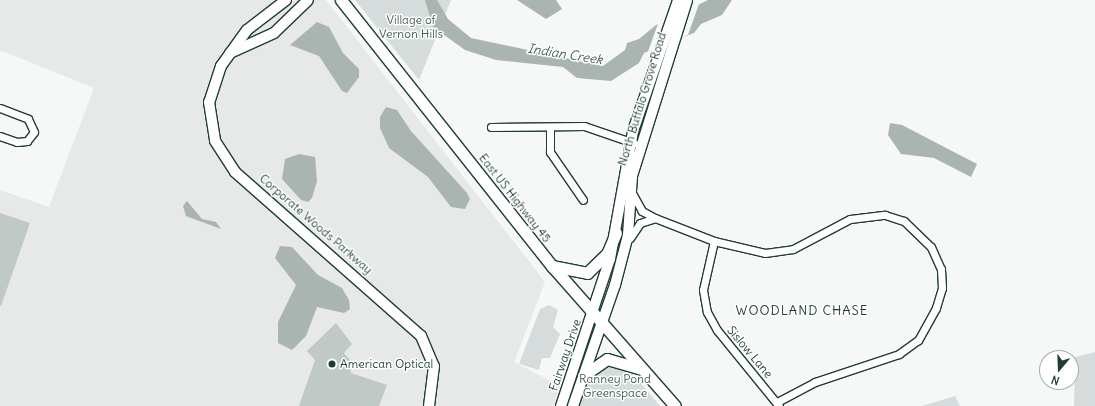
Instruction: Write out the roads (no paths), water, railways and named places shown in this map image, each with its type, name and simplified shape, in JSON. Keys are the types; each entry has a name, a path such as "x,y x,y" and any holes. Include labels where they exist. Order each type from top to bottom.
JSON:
{"main road":[{"name":"Corporate Woods Parkway","path":"286,0 247,30 230,53 214,81 209,102 211,127 220,152 235,172 421,336 434,366 429,406"},
{"path":"230,53 274,33 308,0"},
{"name":"East US Highway 45","path":"341,0 552,266 675,406"},
{"name":"North Buffalo Grove Road","path":"594,313 616,232 635,143 679,6 687,0"},
{"name":"North Buffalo Grove Road","path":"603,323 628,235 630,188 635,143"},
{"path":"552,266 587,273 598,266 607,254 616,232"},
{"name":"Fairway Drive","path":"561,406 594,313"},
{"name":"Fairway Drive","path":"573,406 603,323"},
{"path":"584,375 607,359 644,370"}],"street":[{"path":"0,108 28,118 34,132 27,141 17,142 0,136"},
{"path":"491,127 588,126 635,143"},
{"path":"550,127 550,152 583,200"},
{"path":"630,188 642,211 655,218 714,241 765,254 793,249 850,219 885,215 904,221 924,238 941,269 942,288 936,308 918,340 899,354 815,382 778,404"},
{"path":"618,273 625,263 634,228 655,218"},
{"name":"Sislow Lane","path":"714,241 703,290 707,312 717,330 778,404"}],"place":[{"name":"American Optical","path":"332,364"}],"district":[{"name":"WOODLAND CHASE","path":"802,311"}],"park label":[{"name":"Village of Vernon Hills","path":"411,27"},
{"name":"Ranney Pond Greenspace","path":"615,386"}],"water label":[{"name":"Indian Creek","path":"565,55"}]}
